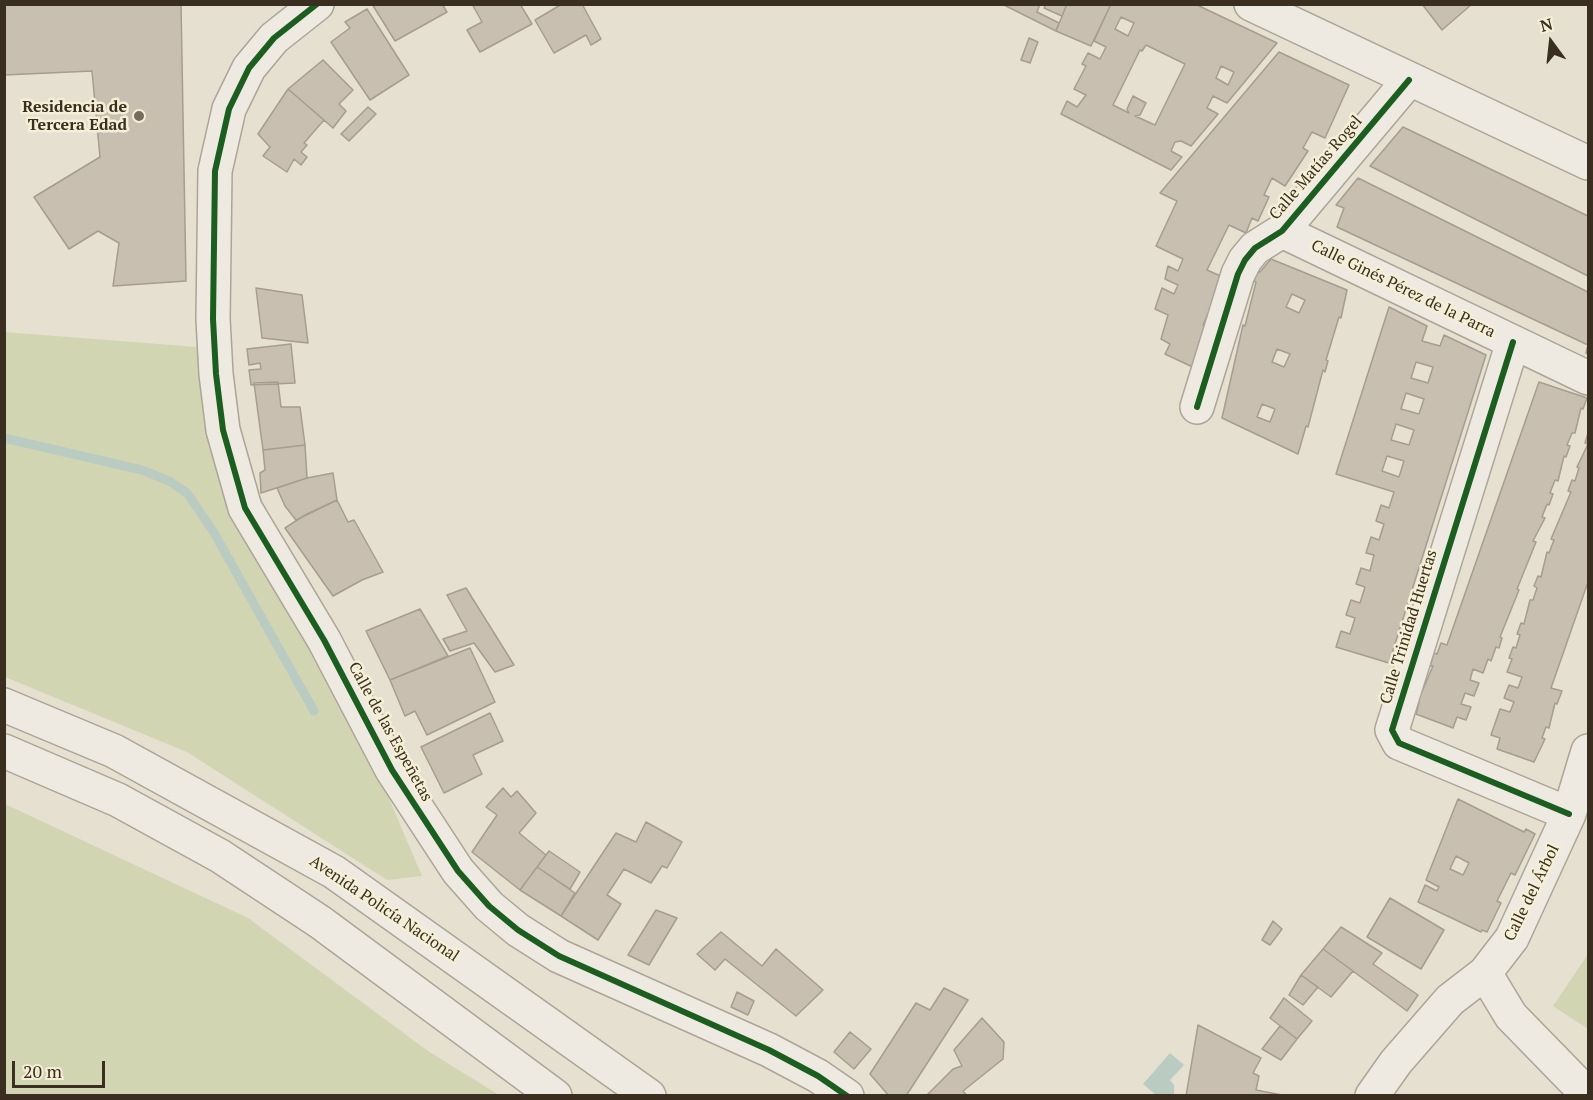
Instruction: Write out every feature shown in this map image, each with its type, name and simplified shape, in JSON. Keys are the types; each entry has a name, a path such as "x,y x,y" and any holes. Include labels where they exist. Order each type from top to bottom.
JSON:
{"street":[{"name":"Calle de las Espeñetas","path":"317,4 274,38 249,68 229,109 215,171 213,319 216,374 223,430 245,508 324,640 392,770 458,872 489,906 510,924 559,956 769,1050 818,1076 847,1095"},
{"path":"1251,4 1588,163"},
{"name":"Calle Matías Rogel","path":"1197,407 1238,274 1255,248 1282,231 1409,80"},
{"name":"Calle Ginés Pérez de la Parra","path":"1282,231 1588,378"},
{"name":"Calle Trinidad Huertas","path":"1513,342 1392,730 1399,743 1569,814"},
{"name":"Avenida Policía Nacional","path":"4,705 114,751 334,872 649,1095"},
{"path":"4,751 118,800 220,856 320,922 555,1095"},
{"name":"Calle del Árbol","path":"1372,1095 1396,1062 1450,1000 1485,973 1512,938 1569,814 1588,751"},
{"path":"1485,973 1511,1016 1588,1095"}],"green space":[{"path":"4,332 197,347 422,876 387,880 187,752 5,677"},
{"path":"5,804 248,918 428,1051 499,1095 5,1095"},
{"path":"1588,954 1588,1029 1553,1006"}],"shaded area":[{"path":"1170,1053 1184,1065 1170,1080 1174,1085 1173,1095 1156,1095 1143,1084"}],"building":[{"name":"Residencia de Tercera Edad","path":"4,4 181,4 186,281 113,286 119,243 98,231 69,249 34,197 100,157 92,71 4,75"},
{"path":"372,4 442,4 447,12 395,41"},
{"path":"472,4 520,4 532,24 480,52 467,30 482,22"},
{"path":"562,4 582,4 601,39 591,45 586,35 554,53 535,20"},
{"path":"1002,4 1040,4 1037,12 1059,23 1056,31"},
{"path":"1046,4 1067,4 1062,16 1044,8"},
{"path":"1067,4 1111,4 1091,46 1056,31"},
{"path":"1111,4 1195,4 1277,43 1227,103 1213,96 1207,108 1218,114 1191,146 1181,141 1175,142 1171,151 1182,157 1171,170 1061,114 1067,101 1077,107 1086,95 1074,89 1086,66 1082,64 1088,53 1100,59 1106,47 1094,41","holes":["1121,17 1134,23 1128,36 1115,29","1146,45 1185,64 1155,125 1135,116 1140,115 1146,103 1133,96 1127,109 1129,113 1113,105 1140,50 1142,51","1221,66 1234,72 1228,85 1216,78"]},
{"path":"1422,4 1472,4 1442,30"},
{"path":"367,9 409,75 370,100 331,42 350,28 345,22"},
{"path":"1029,38 1038,42 1030,63 1021,60"},
{"path":"1279,52 1349,85 1325,138 1312,132 1303,148 1308,151 1285,186 1272,178 1264,195 1269,197 1258,221 1252,218 1246,233 1229,225 1207,270 1225,278 1203,325 1208,327 1199,370 1165,354 1170,344 1161,339 1168,315 1155,309 1162,288 1174,294 1178,285 1165,279 1168,266 1178,271 1183,259 1156,246 1177,201 1160,193"},
{"path":"323,60 353,90 339,104 346,111 333,128 288,89"},
{"path":"288,89 324,120 304,143 307,145 301,152 307,157 301,165 294,159 287,172 263,156 270,147 258,134"},
{"path":"368,107 376,114 349,141 341,134"},
{"path":"1403,127 1588,216 1588,276 1370,166"},
{"path":"1358,178 1588,292 1588,345 1337,227 1344,208 1336,205"},
{"path":"1271,259 1347,290 1341,318 1339,317 1326,360 1328,361 1325,372 1323,370 1308,427 1306,426 1298,454 1222,418 1243,325 1245,326 1256,282 1254,281 1256,271 1260,272","holes":["1292,294 1305,300 1299,313 1286,307","1277,349 1290,354 1284,367 1272,362","1262,404 1275,409 1270,422 1257,417"]},
{"path":"256,288 302,295 308,343 262,338"},
{"path":"1389,307 1427,326 1422,341 1440,346 1444,335 1486,355 1389,663 1336,647 1341,631 1350,634 1355,618 1346,615 1351,600 1360,603 1365,587 1356,584 1361,568 1370,571 1374,555 1366,553 1371,537 1379,540 1384,524 1376,521 1381,505 1389,508 1394,492 1336,474","holes":["1416,362 1433,367 1428,383 1411,378","1406,393 1424,399 1419,414 1401,409","1396,424 1414,430 1409,445 1391,440","1387,456 1404,461 1399,477 1382,471"]},
{"path":"291,344 295,383 251,385 249,370 261,369 260,363 249,365 247,349"},
{"path":"278,382 281,407 300,407 305,445 263,450 254,383"},
{"path":"1539,382 1587,398 1583,409 1581,408 1575,433 1572,433 1567,445 1570,446 1566,457 1564,456 1558,481 1555,480 1550,493 1553,494 1542,517 1545,518 1533,541 1536,542 1500,637 1502,638 1499,648 1496,647 1491,661 1488,659 1483,673 1473,669 1470,680 1479,683 1474,696 1465,693 1461,704 1471,707 1466,720 1457,717 1453,728 1416,714 1419,703 1417,703 1433,666 1430,666 1434,653 1437,654 1441,643 1447,645"},
{"path":"1588,444 1588,582 1551,688 1562,691 1557,704 1555,703 1549,728 1546,727 1542,738 1545,739 1534,762 1497,749 1500,738 1491,735 1500,709 1510,712 1514,702 1504,698 1509,685 1518,688 1522,677 1507,672 1512,659 1509,658 1513,647 1516,648 1520,635 1517,634 1521,623 1524,624 1530,600 1533,600 1537,588 1534,586 1538,576 1541,577 1547,552 1549,553 1554,540 1551,539 1571,492 1568,491 1572,480 1575,481 1579,468 1577,467"},
{"path":"305,445 307,478 261,493 260,473 265,470 263,450"},
{"path":"333,473 337,500 296,520 285,506 277,488 307,478"},
{"path":"337,500 348,522 354,520 383,572 362,580 333,596 285,528 305,515"},
{"path":"466,588 514,665 495,672 474,643 450,651 443,639 467,631 447,595"},
{"path":"420,609 448,656 390,680 366,631"},
{"path":"470,648 495,702 427,735 415,711 405,716 390,680"},
{"path":"490,713 503,741 473,755 482,774 444,793 421,747"},
{"path":"503,788 511,797 517,791 536,813 519,833 546,855 520,890 472,852 497,815 486,807"},
{"path":"1458,799 1524,832 1526,829 1535,834 1515,875 1511,873 1497,901 1501,903 1487,932 1482,930 1481,932 1418,902 1425,885 1437,891 1439,887 1426,880","holes":["1456,856 1469,863 1463,875 1450,869"]},
{"path":"646,822 682,842 667,868 662,866 651,883 624,869 607,895 621,904 598,940 561,916 616,833 636,842"},
{"path":"549,851 580,872 570,889 537,867"},
{"path":"537,867 575,893 561,916 520,890"},
{"path":"1390,898 1444,930 1421,969 1367,937"},
{"path":"656,910 677,918 649,965 628,955"},
{"path":"1273,921 1282,929 1270,945 1262,940"},
{"path":"1341,927 1382,953 1373,964 1418,995 1407,1011 1323,949"},
{"path":"721,932 762,966 776,949 823,990 796,1016 725,959 715,970 697,954"},
{"path":"1323,949 1353,971 1331,997 1301,975"},
{"path":"1301,975 1318,987 1303,1005 1289,995"},
{"path":"944,988 968,1000 906,1096 889,1096 870,1074 916,1003 930,1010"},
{"path":"737,992 754,1001 748,1015 731,1007"},
{"path":"1284,998 1312,1021 1297,1039 1270,1018"},
{"path":"982,1018 1004,1042 1003,1059 963,1091 967,1096 926,1096 953,1069 962,1066 954,1050"},
{"path":"1198,1025 1261,1058 1253,1073 1259,1076 1256,1090 1287,1096 1186,1096"},
{"path":"1280,1026 1297,1039 1281,1060 1262,1049"},
{"path":"850,1032 871,1049 854,1069 834,1052"}],"waterway":[{"path":"4,438 142,470 169,481 187,493 213,531 314,711"}],"cycle path":[{"path":"317,4 274,38 249,68 229,109 215,171 213,319 216,374 223,430 245,508 324,640 392,770 458,871 489,906 518,930 559,956 769,1050 818,1076 847,1096"},
{"path":"1197,407 1238,274 1245,260 1255,248 1282,231 1409,80"},
{"path":"1513,342 1392,730 1399,743 1569,814"}],"place":[{"name":"Residencia de Tercera Edad","path":"139,116"}]}
